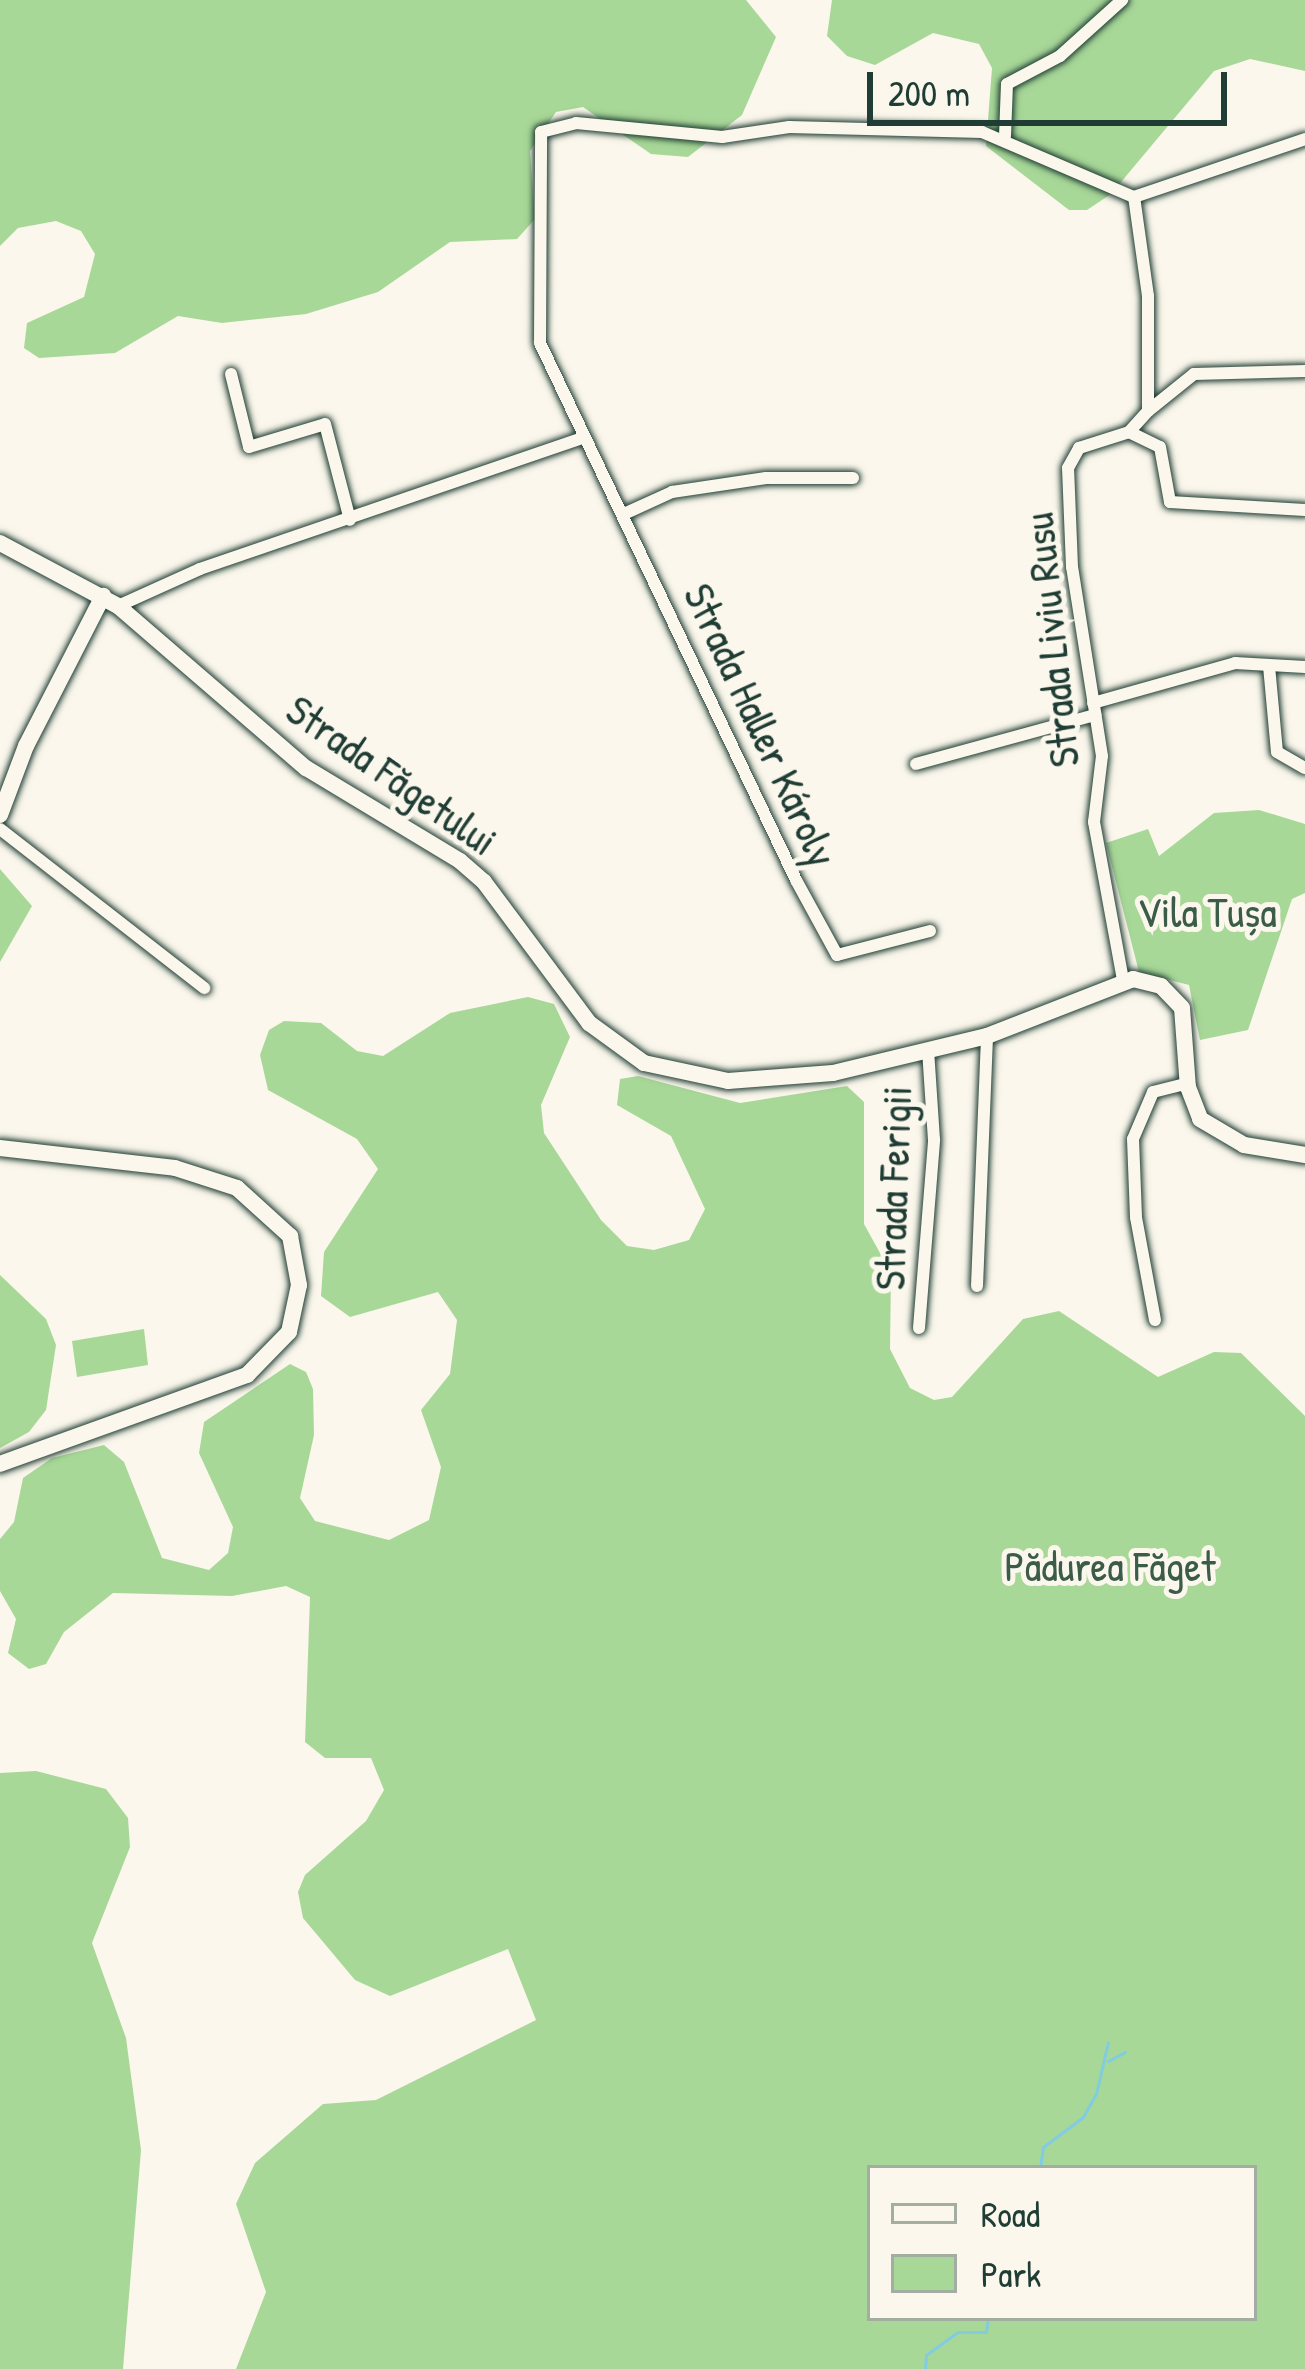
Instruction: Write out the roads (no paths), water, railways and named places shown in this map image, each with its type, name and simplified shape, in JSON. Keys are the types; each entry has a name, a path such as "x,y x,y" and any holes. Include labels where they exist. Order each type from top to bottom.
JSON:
{"main road":[{"name":"Strada Făgetului","path":"0,544 111,601 306,768 484,882 589,1023 629,1055 683,1075 789,1080 987,1036 1123,980"},
{"path":"0,815 26,746 111,601"},
{"path":"1123,980 1161,986 1182,1007 1193,1107 1216,1132 1305,1154"},
{"path":"0,1148 175,1168 238,1188 267,1207 290,1236 299,1297 283,1342 247,1375 0,1465"}],"street":[{"path":"1122,0 1060,56 1007,84 1005,136 1134,197 1305,139"},
{"name":"Strada Haller Károly","path":"930,931 837,955 626,513 582,438 540,343 541,131 576,122 722,137 789,127 1005,136"},
{"path":"1134,197 1148,296 1148,410"},
{"name":"Strada Liviu Rusu","path":"1123,980 1094,822 1102,756 1072,568 1067,468 1079,448 1129,432 1148,410 1194,374 1305,371"},
{"path":"231,374 249,447 325,424 350,520"},
{"path":"1129,432 1160,447 1162,492 1170,502 1305,510"},
{"path":"111,601 582,438"},
{"path":"626,513 672,492 766,478 853,478"},
{"path":"916,764 1235,664 1305,667"},
{"path":"1269,666 1277,752 1305,768"},
{"path":"0,829 204,988"},
{"path":"977,1286 987,1036"},
{"name":"Strada Ferigii","path":"919,1328 934,1140 928,1050"},
{"path":"1154,1320 1136,1217 1133,1139 1138,1110 1153,1092 1188,1083"}],"waterway":[{"path":"1040,2165 1043,2147 1083,2117 1096,2094 1108,2042"},
{"path":"1108,2061 1125,2052"},
{"path":"925,2369 926,2355 958,2332 986,2332 988,2321"}],"park label":[{"name":"Vila Tușa","path":"1207,912"},
{"name":"Pădurea Făget","path":"1110,1566"}]}
